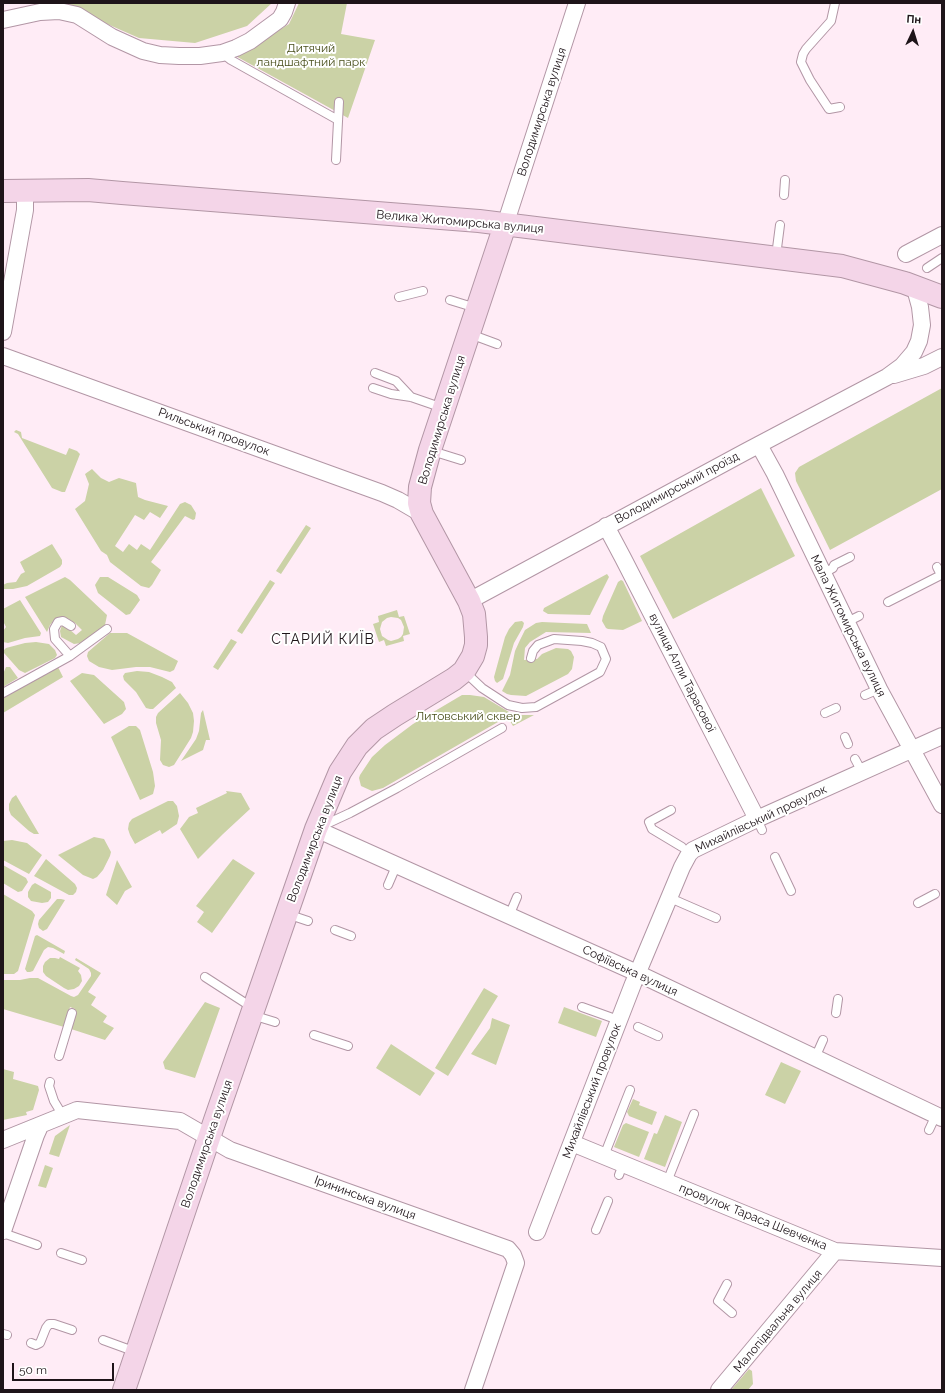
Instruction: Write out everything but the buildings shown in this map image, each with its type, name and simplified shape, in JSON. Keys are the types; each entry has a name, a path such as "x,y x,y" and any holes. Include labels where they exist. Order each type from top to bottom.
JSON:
{"main road":[{"name":"Велика Житомирська вулиця","path":"3,191 88,190 479,221 842,266 914,286 942,297"},
{"name":"Володимирська вулиця","path":"124,1390 286,913 316,829 340,772 357,746 374,729 454,679 464,671 473,656 476,645 474,614 422,514 420,503 420,486 430,450 505,225"}],"street":[{"path":"3,20 40,12 59,11 77,15 112,37 143,51 160,55 179,56 222,53 236,48 250,41 280,19 287,3"},
{"name":"Володимирська вулиця","path":"505,225 577,3"},
{"path":"3,332 25,210 25,191"},
{"path":"906,254 942,235"},
{"name":"Володимирський проїзд","path":"469,602 606,526 887,377 902,366 914,352 919,341 922,325 920,307 914,286"},
{"name":"Рильський провулок","path":"3,356 382,493 398,500 422,514"},
{"name":"Володимирський проїзд","path":"887,377 924,366 942,357"},
{"name":"Мала Житомирська вулиця","path":"759,444 775,474 822,574 853,619 879,689 941,803"},
{"name":"вулиця Алли Тарасової","path":"606,526 759,825"},
{"name":"Михайлівський провулок","path":"537,1232 622,1022 637,973 682,867 689,854 694,850 759,825 859,765 912,750 942,736"},
{"name":"Софіївська вулиця","path":"316,829 397,864 637,973 939,1116"},
{"name":"Ірининська вулиця","path":"3,1140 76,1110 180,1121 230,1150 508,1249 513,1255 516,1263 473,1390"},
{"path":"3,1232 7,1207 40,1126"},
{"name":"провулок Тараса Шевченка","path":"572,1143 604,1156 621,1169 667,1182 835,1251 890,1259 942,1258"},
{"name":"Малопідвальна вулиця","path":"719,1390 759,1336 835,1251"}],"lane":[{"path":"835,3 831,21 806,49 801,62 810,80 829,109 840,107"},
{"path":"222,53 231,60 338,120"},
{"path":"336,160 339,102"},
{"path":"784,195 785,180"},
{"path":"776,257 780,225"},
{"path":"926,268 942,258"},
{"path":"399,297 423,291"},
{"path":"450,300 477,308"},
{"path":"469,334 498,344"},
{"path":"375,373 396,381 410,397"},
{"path":"373,388 391,394 410,397 444,408"},
{"path":"430,450 461,460"},
{"path":"822,574 833,568 834,565 850,557"},
{"path":"888,602 941,575 938,567"},
{"path":"70,656 54,639 54,630 58,622 63,621 71,626"},
{"path":"3,693 70,656 107,629"},
{"path":"464,671 482,688 508,705 522,708 536,707 600,672 606,659 601,647 592,643 554,639 538,645 533,651 531,658"},
{"path":"865,695 879,689"},
{"path":"825,713 836,708"},
{"path":"316,829 397,788 502,728"},
{"path":"671,810 649,822 652,829 682,847"},
{"path":"775,857 791,891"},
{"path":"388,885 397,864"},
{"path":"918,903 934,894"},
{"path":"509,916 517,897"},
{"path":"670,898 716,918"},
{"path":"286,913 308,921"},
{"path":"335,930 351,936"},
{"path":"205,977 252,1012 275,1022"},
{"path":"836,1013 838,999"},
{"path":"582,1007 622,1022"},
{"path":"59,1056 72,1013"},
{"path":"638,1027 658,1036"},
{"path":"314,1035 348,1046"},
{"path":"815,1058 823,1040"},
{"path":"50,1082 49,1086 54,1101 63,1116"},
{"path":"604,1156 630,1090"},
{"path":"667,1182 694,1114"},
{"path":"929,1130 939,1116"},
{"path":"596,1230 608,1201"},
{"path":"3,1232 37,1245"},
{"path":"61,1253 82,1260"},
{"path":"726,1284 718,1301 732,1313"},
{"path":"31,1344 36,1345 40,1343 49,1324 54,1324 72,1330"},
{"path":"102,1340 137,1352"}],"green space":[{"path":"51,3 272,3 247,26 195,43 139,38 64,5"},
{"name":"Дитячий ландшафтний парк","path":"299,3 347,3 341,34 375,40 348,118 232,54 265,39 289,24"},
{"path":"942,388 942,489 830,550 796,481 795,473 799,467"},
{"path":"16,430 21,432 22,438 66,455 69,448 80,454 65,492 52,488 18,434 14,432"},
{"path":"92,469 101,478 109,482 119,478 136,483 138,497 168,506 160,518 150,512 144,520 135,515 115,546 123,552 129,544 137,550 141,544 150,550 180,504 185,502 191,505 196,513 195,519 193,520 185,516 151,562 161,570 149,588 141,586 110,562 107,555 101,551 75,509 85,501 89,484 85,474"},
{"path":"761,488 795,556 673,619 640,556"},
{"path":"306,525 311,528 281,574 276,571"},
{"path":"52,544 62,560 60,567 27,586 13,589 3,589 3,585 16,582 21,574 25,572 20,562"},
{"path":"607,574 609,577 590,615 548,614 543,611 544,608"},
{"path":"65,577 107,615 105,625 81,643 74,644 61,637 60,631 62,625 76,635 82,630 67,618 61,617 55,619 47,632 25,597"},
{"path":"100,577 108,577 137,595 140,600 130,614 126,615 98,593 95,585"},
{"path":"270,580 275,583 242,634 237,631"},
{"path":"621,580 623,581 642,621 623,630 608,629 602,621 603,616 618,582"},
{"path":"20,600 41,633 40,636 25,638 8,643 3,642 3,631 6,627 3,621 3,609"},
{"path":"397,610 399,617 404,616 410,634 403,636 404,641 386,646 384,640 379,642 373,624 379,622 378,616","holes":["387,618 398,618 401,620 404,627 403,634 398,639 391,641 388,640 382,636 380,629 382,622"]},
{"path":"522,621 524,623 523,627 514,643 503,679 497,683 494,677 505,637 515,622"},
{"path":"536,623 587,624 591,633 546,632 530,642 525,648 524,660 537,659 542,654 556,648 568,649 574,657 572,669 568,674 526,696 507,694 502,691 510,675 515,651 520,640 525,630"},
{"path":"110,633 127,633 178,661 174,670 170,672 150,667 136,667 112,670 99,667 89,661 87,656 88,652"},
{"path":"231,639 237,642 218,670 213,667"},
{"path":"36,642 49,644 55,650 57,655 55,658 25,673 19,670 3,651 6,648"},
{"path":"6,667 10,667 18,678 3,687 3,674"},
{"path":"58,667 63,677 3,713 3,697"},
{"path":"137,671 149,672 162,677 172,682 176,688 153,709 146,708 136,692 124,680 123,676 125,673"},
{"path":"82,673 94,675 124,702 126,709 122,714 104,724 70,681"},
{"path":"180,693 188,703 193,713 193,732 191,738 174,765 169,767 163,765 160,760 161,740 156,723 156,717 158,713"},
{"name":"Литовський сквер","path":"462,695 484,697 509,712 519,715 534,715 513,726 510,721 505,718 383,788 372,791 361,786 359,778 360,775 372,757 385,745 413,724"},
{"path":"203,710 210,740 206,740 203,750 181,761 196,739 199,731 201,713"},
{"path":"129,726 136,726 140,730 153,772 155,786 153,794 140,800 111,737"},
{"path":"226,791 241,793 250,809 198,859 180,829 189,817 198,813 196,808 227,793"},
{"path":"16,795 39,834 34,834 29,831 11,815 9,804 12,798"},
{"path":"168,801 173,801 177,806 179,816 177,824 162,834 160,830 135,844 128,829 129,823 132,819"},
{"path":"94,837 104,839 111,852 103,870 93,879 83,875 58,855"},
{"path":"12,840 27,843 42,855 29,874 3,860 3,841"},
{"path":"46,859 75,884 77,888 73,895 69,895 34,876"},
{"path":"233,859 255,873 212,933 197,922 204,912 196,906"},
{"path":"117,860 132,887 125,891 117,905 106,895"},
{"path":"3,865 26,878 28,882 22,891 18,892 3,883"},
{"path":"35,883 51,892 51,898 48,902 42,903 31,901 28,897 28,892"},
{"path":"3,894 32,911 35,915 18,971 14,974 3,974"},
{"path":"57,899 65,900 47,929 43,931 39,928 39,920"},
{"path":"37,935 65,951 64,954 48,947 44,950 33,971 27,972 25,969 35,936"},
{"path":"60,957 80,968 78,971 81,975 82,981 79,986 74,989 68,990 64,988 46,976 43,972 45,962 50,958 59,959"},
{"path":"76,958 101,973 88,992 96,997 91,1005 107,1016 103,1022 114,1028 105,1040 71,1029 75,1009 70,1007 64,1027 3,1009 3,980 38,978 71,996 74,997 78,995 91,976 91,973 89,969 75,960"},
{"path":"484,988 498,996 448,1076 435,1068"},
{"path":"205,1002 220,1008 195,1078 165,1069 163,1062"},
{"path":"564,1007 602,1021 596,1037 558,1023"},
{"path":"492,1018 510,1025 496,1065 471,1054 490,1028"},
{"path":"391,1044 435,1073 420,1096 376,1068"},
{"path":"781,1062 801,1071 785,1104 765,1095"},
{"path":"3,1069 14,1072 13,1079 38,1086 39,1090 33,1110 26,1112 27,1115 3,1120"},
{"path":"633,1099 640,1102 639,1105 657,1112 652,1125 629,1116 627,1112"},
{"path":"665,1115 682,1122 665,1167 644,1159 654,1133 657,1134"},
{"path":"626,1123 649,1132 639,1157 614,1147 623,1125"},
{"path":"70,1125 59,1157 49,1154 55,1136"},
{"path":"45,1165 53,1168 46,1188 38,1186"},
{"path":"749,1369 752,1371 753,1384 748,1390 731,1390"}],"district":[{"name":"СТАРИЙ КИЇВ","path":"323,640"}]}
